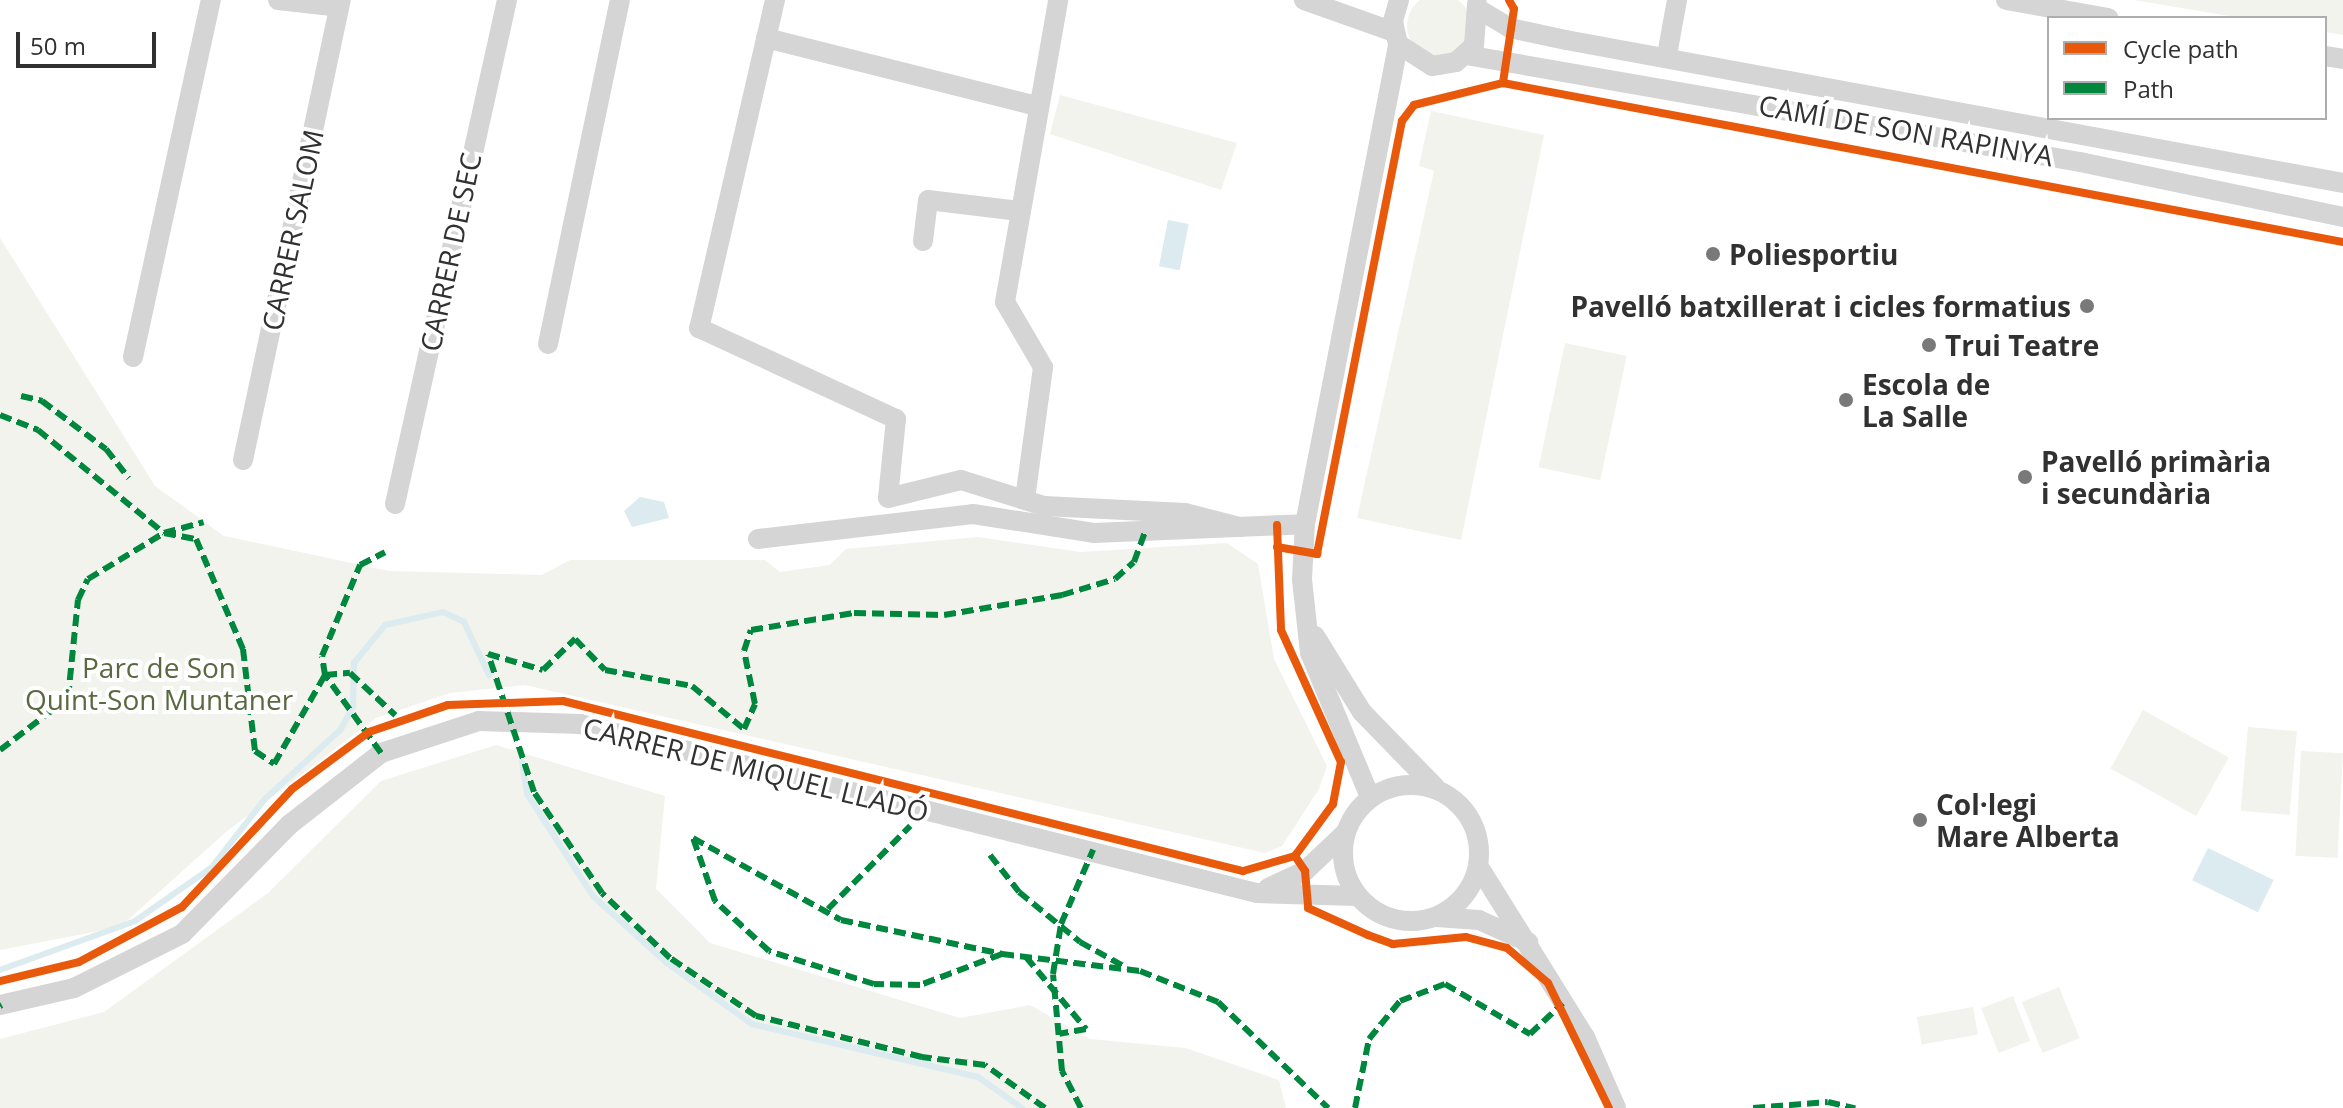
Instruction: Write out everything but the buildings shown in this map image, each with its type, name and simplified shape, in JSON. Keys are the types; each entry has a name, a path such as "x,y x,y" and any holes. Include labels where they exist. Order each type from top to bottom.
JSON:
{"street":[{"path":"133,357 211,0"},
{"path":"278,0 340,4"},
{"name":"CARRER DE SEC","path":"395,504 507,0"},
{"path":"548,344 620,0"},
{"path":"775,0 699,328 896,419 888,498 961,480 1025,499 1185,513 1240,527"},
{"path":"1025,499 1043,367 1005,302 1058,0"},
{"path":"1304,0 1354,16 1396,38 1432,66"},
{"path":"1354,16 1398,0 1394,85 1305,524 1304,614 1310,653 1370,797"},
{"path":"1667,55 1677,0"},
{"path":"2006,0 2097,16"},
{"name":"CARRER SALOM","path":"243,460 340,4"},
{"path":"1394,85 1432,66 1466,55 1479,35 1477,5"},
{"name":"CAMÍ DE SON RAPINYA","path":"1477,5 1510,28 2343,183"},
{"path":"766,38 1037,106"},
{"name":"CAMÍ DE SON RAPINYA","path":"1466,55 2065,159 2343,217"},
{"path":"923,241 928,200 1019,211"},
{"path":"758,539 973,514 1094,533 1305,524"},
{"path":"1304,614 1362,712 1472,821 1479,867 1531,944 1616,1108"},
{"name":"CARRER DE MIQUEL LLADÓ","path":"0,1005 74,988 182,934 289,825 381,753 479,721 580,724 1257,893 1357,896"},
{"path":"1257,893 1305,871 1345,833 1370,797 1414,784 1437,789"},
{"path":"1345,833 1342,855 1357,896 1393,919 1436,917 1479,920 1531,944"},
{"path":"1436,917 1462,897 1479,867"}],"green space":[{"path":"1423,-1 1455,-1 1465,8 1470,20 1470,32 1465,44 1457,52 1439,58 1421,52 1413,44 1407,26 1413,8"},
{"path":"2134,0 2343,0 2343,35 2327,32 2327,16 2229,16"},
{"path":"1060,95 1237,143 1221,190 1050,134"},
{"path":"1431,111 1544,135 1461,540 1357,518 1434,171 1419,166"},
{"name":"Parc de Son Quint-Son Muntaner","path":"0,238 155,486 224,536 389,571 542,575 570,560 765,560 780,572 830,565 846,549 978,537 1080,552 1227,543 1258,564 1274,659 1327,766 1319,789 1282,846 1265,853 525,685 450,693 376,718 226,832 120,927 0,950"},
{"path":"1565,343 1627,356 1600,480 1539,467"},
{"path":"2143,710 2229,758 2196,816 2111,769"},
{"path":"2248,727 2297,731 2289,815 2241,811"},
{"path":"496,745 665,796 656,889 710,943 960,1018 1030,1005 1090,1039 1185,1048 1279,1080 1286,1108 0,1108 0,1039 104,1012 268,893 381,781"},
{"path":"2301,751 2343,753 2337,858 2296,856"},
{"path":"2059,987 2080,1038 2043,1053 2022,1002"},
{"path":"2013,996 2030,1041 1998,1053 1981,1008"},
{"path":"1973,1007 1978,1035 1922,1044 1917,1017"}],"shaded area":[{"path":"1168,220 1189,224 1180,270 1159,266"},
{"path":"640,497 664,502 669,518 632,527 624,511"},
{"path":"2208,848 2274,880 2258,912 2192,880"}],"waterway":[{"path":"0,970 135,921 211,868 265,799 341,729 353,706 354,663 385,625 443,612 464,622 489,675"},
{"path":"522,762 527,794 593,896 667,963 752,1024 978,1077 1022,1108"}],"marked path":[{"path":"21,396 42,401 106,449 129,478"},
{"path":"0,415 38,430 164,533 196,539 243,649 255,751 274,764 325,675 350,673 395,715"},
{"path":"0,750 68,698 78,600 88,579 164,533 204,522"},
{"path":"1045,1108 985,1065 922,1057 756,1016 670,958 602,893 534,792 488,654 543,670 575,639 605,670 692,686 744,729 755,704 744,651 751,630 854,613 944,615 1062,595 1115,579 1134,562 1145,532"},
{"path":"381,753 325,675 322,656 360,565 385,552"},
{"path":"828,909 910,826"},
{"path":"1002,954 920,985 874,984 769,951 715,901 693,838 841,920 1002,954 1140,971 1218,1002 1328,1108"},
{"path":"1081,1108 1062,1071 1053,974 1061,924 1093,850"},
{"path":"990,855 1019,892 1080,942 1127,968"},
{"path":"1026,957 1086,1029 1059,1034"},
{"path":"1355,1108 1369,1039 1400,1001 1445,984 1530,1034 1563,1003"},
{"path":"1753,1108 1828,1102 1855,1108"}],"cycle path":[{"path":"1509,0 1514,9 1503,83 2343,242"},
{"path":"1277,547 1317,554 1402,121 1414,105 1503,83"},
{"path":"1277,525 1281,630 1341,762 1333,804 1295,856"},
{"path":"0,981 79,962 182,907 292,789 369,732 448,705 563,701 1243,871 1295,856 1305,871 1308,908 1368,935 1393,944 1466,937 1507,948 1548,983 1609,1108"}],"place":[{"name":"Poliesportiu","path":"1713,254"},
{"name":"Pavelló batxillerat i cicles formatius","path":"2087,306"},
{"name":"Trui Teatre","path":"1929,345"},
{"name":"Escola de La Salle","path":"1846,400"},
{"name":"Pavelló primària i secundària","path":"2025,477"},
{"name":"Col·legi Mare Alberta","path":"1920,820"}]}
